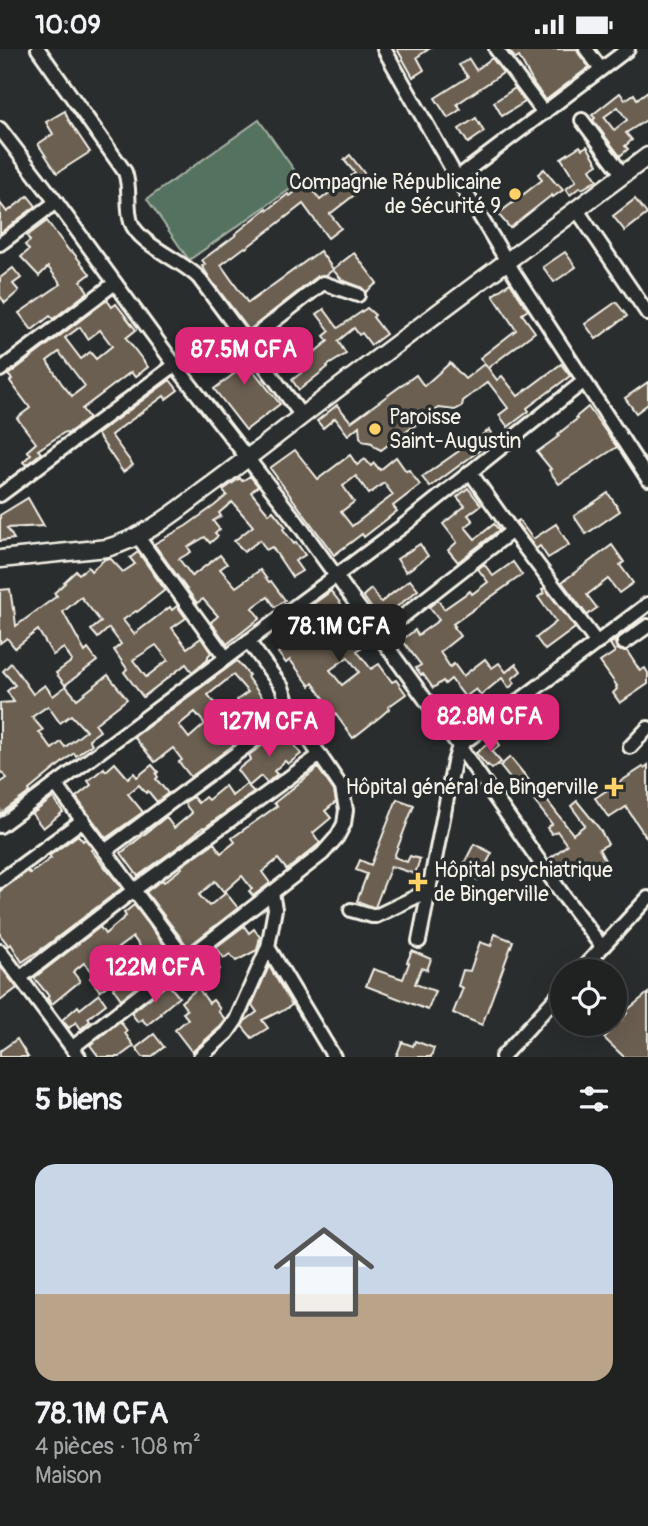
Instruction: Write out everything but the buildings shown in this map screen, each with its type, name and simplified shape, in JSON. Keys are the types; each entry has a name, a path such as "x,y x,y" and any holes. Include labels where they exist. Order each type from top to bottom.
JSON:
{"main road":[{"path":"0,559 107,548 138,537 248,458 648,156"}],"street":[{"path":"38,49 125,172 131,223 135,230 194,272 302,416"},
{"path":"384,49 507,262 648,479"},
{"path":"496,49 544,113"},
{"path":"586,49 601,69"},
{"path":"457,178 628,49"},
{"path":"582,120 623,175"},
{"path":"0,129 175,365 336,575 602,947"},
{"path":"0,244 56,202"},
{"path":"577,210 648,314"},
{"path":"0,370 115,283"},
{"path":"247,342 323,283 358,295"},
{"path":"0,495 175,365"},
{"path":"0,826 403,526 583,382"},
{"path":"470,473 597,643"},
{"path":"379,635 512,531"},
{"path":"138,537 226,657"},
{"path":"419,941 459,746 648,604"},
{"path":"624,643 646,630"},
{"path":"0,951 76,1052 186,960 322,854 337,837 344,824 346,810 342,788 291,713 282,687 248,641"},
{"path":"105,851 291,713"},
{"path":"630,747 648,727"},
{"path":"21,977 134,890 320,755"},
{"path":"56,785 186,960"},
{"path":"0,881 83,820"},
{"path":"351,910 376,916 429,890"},
{"path":"200,1057 227,1033 236,1020 268,947 275,909 272,893"},
{"path":"591,959 648,898"},
{"path":"268,947 334,1057"},
{"path":"503,1057 550,1004"}],"green space":[{"path":"259,120 302,181 189,260 147,199"}],"place":[{"name":"Compagnie Républicaine de Sécurité 9","path":"515,194"},
{"name":"Paroisse Saint-Augustin","path":"375,429"},
{"name":"Hôpital général de Bingerville","path":"614,787"},
{"name":"Hôpital psychiatrique de Bingerville","path":"418,882"}]}
